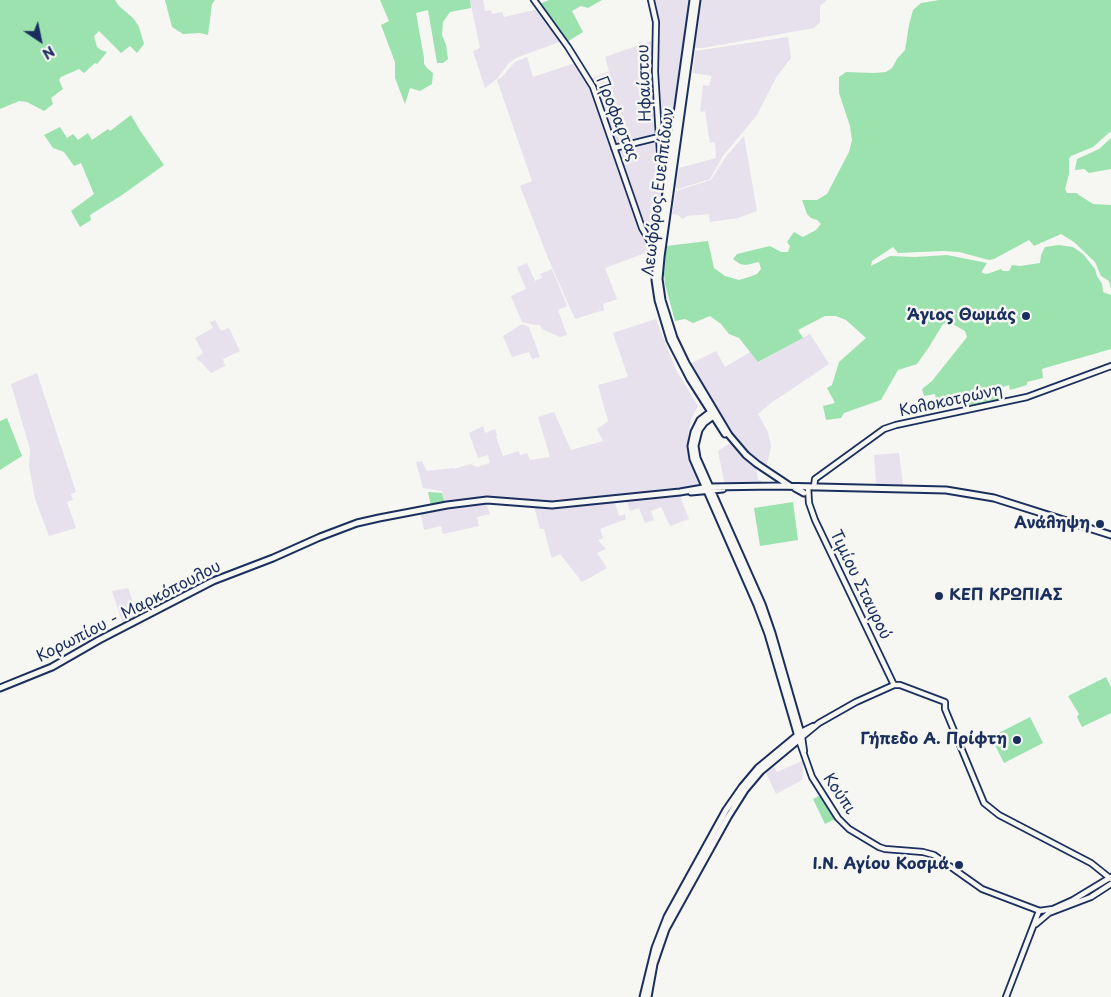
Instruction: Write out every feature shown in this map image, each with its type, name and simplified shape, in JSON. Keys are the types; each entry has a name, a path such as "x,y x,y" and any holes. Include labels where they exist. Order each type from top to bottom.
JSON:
{"main road":[{"name":"Λεωφόρος Ευελπίδων","path":"693,0 670,168 660,263 661,293 674,338 718,425 738,449 766,471 791,486 807,489"},
{"name":"Λεωφόρος Ευελπίδων","path":"697,0 656,256 656,286 665,326 684,370 707,406 746,455"},
{"path":"662,168 668,171 670,168"},
{"path":"707,406 704,420 696,438 695,450 697,458 762,618 798,736"},
{"path":"704,420 713,413"},
{"path":"704,420 718,425"},
{"name":"Κορωπίου - Μαρκόπουλου","path":"0,688 52,667 99,640 213,581 357,523 418,509 486,500 552,505 708,489 791,486"},
{"path":"708,489 762,604 772,633 798,736"},
{"path":"807,489 939,490 963,492 1017,505 1111,535"},
{"path":"643,997 655,948 667,917 736,794 752,774 770,757 798,736"},
{"path":"648,997 654,964 666,929 728,817 756,777 798,736"}],"street":[{"name":"Προφαρτας","path":"534,0 568,47 593,87 645,234 656,256"},
{"name":"Ηφαίστου","path":"651,0 656,22 655,72 662,168"},
{"path":"614,148 659,137"},
{"path":"662,168 670,178"},
{"name":"Κολοκοτρώνη","path":"807,489 815,479 884,429 1027,397 1111,366"},
{"name":"Τιμίου Σταυρού","path":"807,489 809,503 815,520 894,685"},
{"path":"798,736 856,702 894,685 900,684 945,702 945,708 982,801 999,815 1091,863 1111,878 1073,900 1041,914 1032,929 1006,997"},
{"name":"Κούπι","path":"798,736 812,777 838,818 849,829 885,849 923,852 934,855 982,889 1019,901 1041,914"},
{"path":"1041,914 1091,897 1111,884"}],"shaded area":[{"path":"470,0 483,0 485,11 491,10 492,14 502,12 504,17 538,9 562,41 516,58 508,64 498,78 485,88 473,51 480,48"},
{"path":"654,0 689,0 668,165 664,164 658,94 658,22"},
{"path":"700,0 827,0 820,6 820,22 814,28 695,48"},
{"path":"788,37 791,58 777,76 757,115 723,156 710,179 678,189 676,187 679,168 716,158 715,142 710,143 705,111 700,112 703,85 709,86 712,76 693,73 695,51"},
{"path":"654,40 653,76 656,135 618,145 614,144 601,101 590,79 609,71 605,57"},
{"path":"527,57 533,77 575,63 592,88 653,250 605,268 617,299 603,304 604,310 575,319 548,258 520,186 532,181 497,80 515,62"},
{"path":"744,136 757,211 738,218 710,222 709,214 687,216 683,219 678,215 672,214 676,191 711,180 727,155"},
{"path":"656,139 658,169 666,180 655,247 647,233 617,150"},
{"path":"527,263 535,281 542,278 540,274 552,269 567,306 558,310 567,335 560,337 542,329 540,325 522,322 511,296 526,289 517,267"},
{"path":"656,319 676,370 698,406 692,417 688,434 689,460 701,484 698,487 678,491 689,519 670,526 661,507 651,511 654,520 645,523 639,508 630,511 626,499 614,500 619,516 625,514 626,519 600,529 603,538 598,540 606,549 597,553 607,568 582,582 560,554 552,558 544,529 540,529 533,502 488,498 486,504 490,514 477,517 479,526 443,534 441,526 424,530 420,510 445,505 442,491 423,488 416,462 422,461 427,471 454,469 471,464 477,467 490,463 488,455 478,458 469,433 483,426 485,433 495,429 503,456 519,451 520,455 527,453 530,460 550,457 538,417 554,412 571,450 603,441 597,429 608,421 598,385 628,377 613,333"},
{"path":"215,320 221,331 229,328 240,351 223,359 225,366 211,373 196,358 203,353 195,338 213,328 210,322"},
{"path":"522,324 529,327 540,357 532,359 529,352 512,357 503,336"},
{"path":"810,334 829,364 771,403 758,414 768,432 771,446 767,465 765,466 743,448 731,435 690,364 716,351 725,367 752,351 759,362"},
{"path":"37,373 76,492 71,494 73,500 67,502 76,528 49,536 35,499 29,466 30,449 11,384"},
{"path":"730,443 739,454 756,466 758,480 761,480 762,484 725,485 718,451"},
{"path":"899,453 903,485 876,484 874,455"},
{"path":"128,588 138,616 123,625 112,591"},
{"path":"804,760 802,780 776,794 766,773 773,764 777,772"}],"green space":[{"path":"0,0 115,0 134,19 139,27 144,44 137,53 130,46 121,53 99,31 94,36 97,47 107,52 97,64 95,63 84,73 79,69 61,77 59,80 63,89 51,98 53,104 44,111 27,102 19,101 0,109"},
{"path":"165,0 215,0 212,4 208,35 200,33 183,34 172,27"},
{"path":"380,0 470,0 471,8 450,12 443,22 442,35 448,59 443,63 437,63 428,10 416,13 424,64 433,73 432,84 420,91 410,88 405,104 395,78 395,62 381,25 389,21"},
{"path":"549,0 602,0 588,8 581,6 572,11 583,32 567,42 539,4"},
{"path":"939,0 1111,0 1111,131 1093,147 1071,156 1065,189 1067,193 1076,193 1093,204 1111,205 1111,289 1109,281 1101,276 1095,262 1074,242 1061,234 1034,246 1029,240 989,260 959,252 898,253 893,247 872,261 871,266 890,256 947,255 987,263 982,273 987,274 1001,269 1009,271 1012,265 1020,266 1040,263 1045,247 1059,245 1073,247 1083,254 1095,269 1102,284 1103,292 1111,295 1111,349 1042,369 1043,378 1027,382 1027,385 1010,390 1009,385 997,389 1000,401 969,408 967,401 937,404 935,394 924,396 922,389 932,381 967,337 965,331 949,322 943,324 917,364 898,370 881,400 844,413 841,418 826,420 823,406 835,403 827,388 832,385 839,362 866,338 846,320 836,316 825,316 798,330 803,338 758,362 739,338 729,334 721,324 710,316 693,323 685,319 675,321 665,284 666,246 708,241 714,268 725,276 739,280 757,274 761,269 759,262 746,265 740,264 733,259 737,254 770,246 781,252 788,252 790,246 787,242 794,232 803,237 816,230 821,224 807,214 802,200 817,200 827,194 849,152 852,140 850,126 839,93 839,77 846,72 886,72 892,68 905,50 913,10 921,3"},
{"path":"131,115 164,165 90,215 91,220 80,227 71,211 94,194 81,163 74,166 64,152 53,148 44,135 60,127 67,138 73,134 78,140 88,133 92,140 108,129 110,131"},
{"path":"1111,138 1111,169 1089,173 1084,169 1075,170 1077,159 1099,149"},
{"path":"7,418 22,456 0,470 0,421"},
{"path":"428,492 442,493 445,504 431,506"},
{"path":"793,502 798,540 760,546 754,508"},
{"path":"1106,677 1111,687 1111,713 1082,727 1077,717 1079,714 1068,696"},
{"name":"Γήπεδο Α. Πρίφτη","path":"1030,717 1043,743 1004,763 991,737"},
{"path":"821,795 835,819 825,824 813,799"}],"place":[{"name":"Άγιος Θωμάς","path":"1026,316"},
{"name":"Ανάληψη","path":"1100,524"},
{"name":"ΚΕΠ ΚΡΩΠΙΑΣ","path":"939,596"},
{"name":"Γήπεδο Α. Πρίφτη","path":"1017,740"},
{"name":"Ι.Ν. Αγίου Κοσμά","path":"959,865"}]}
